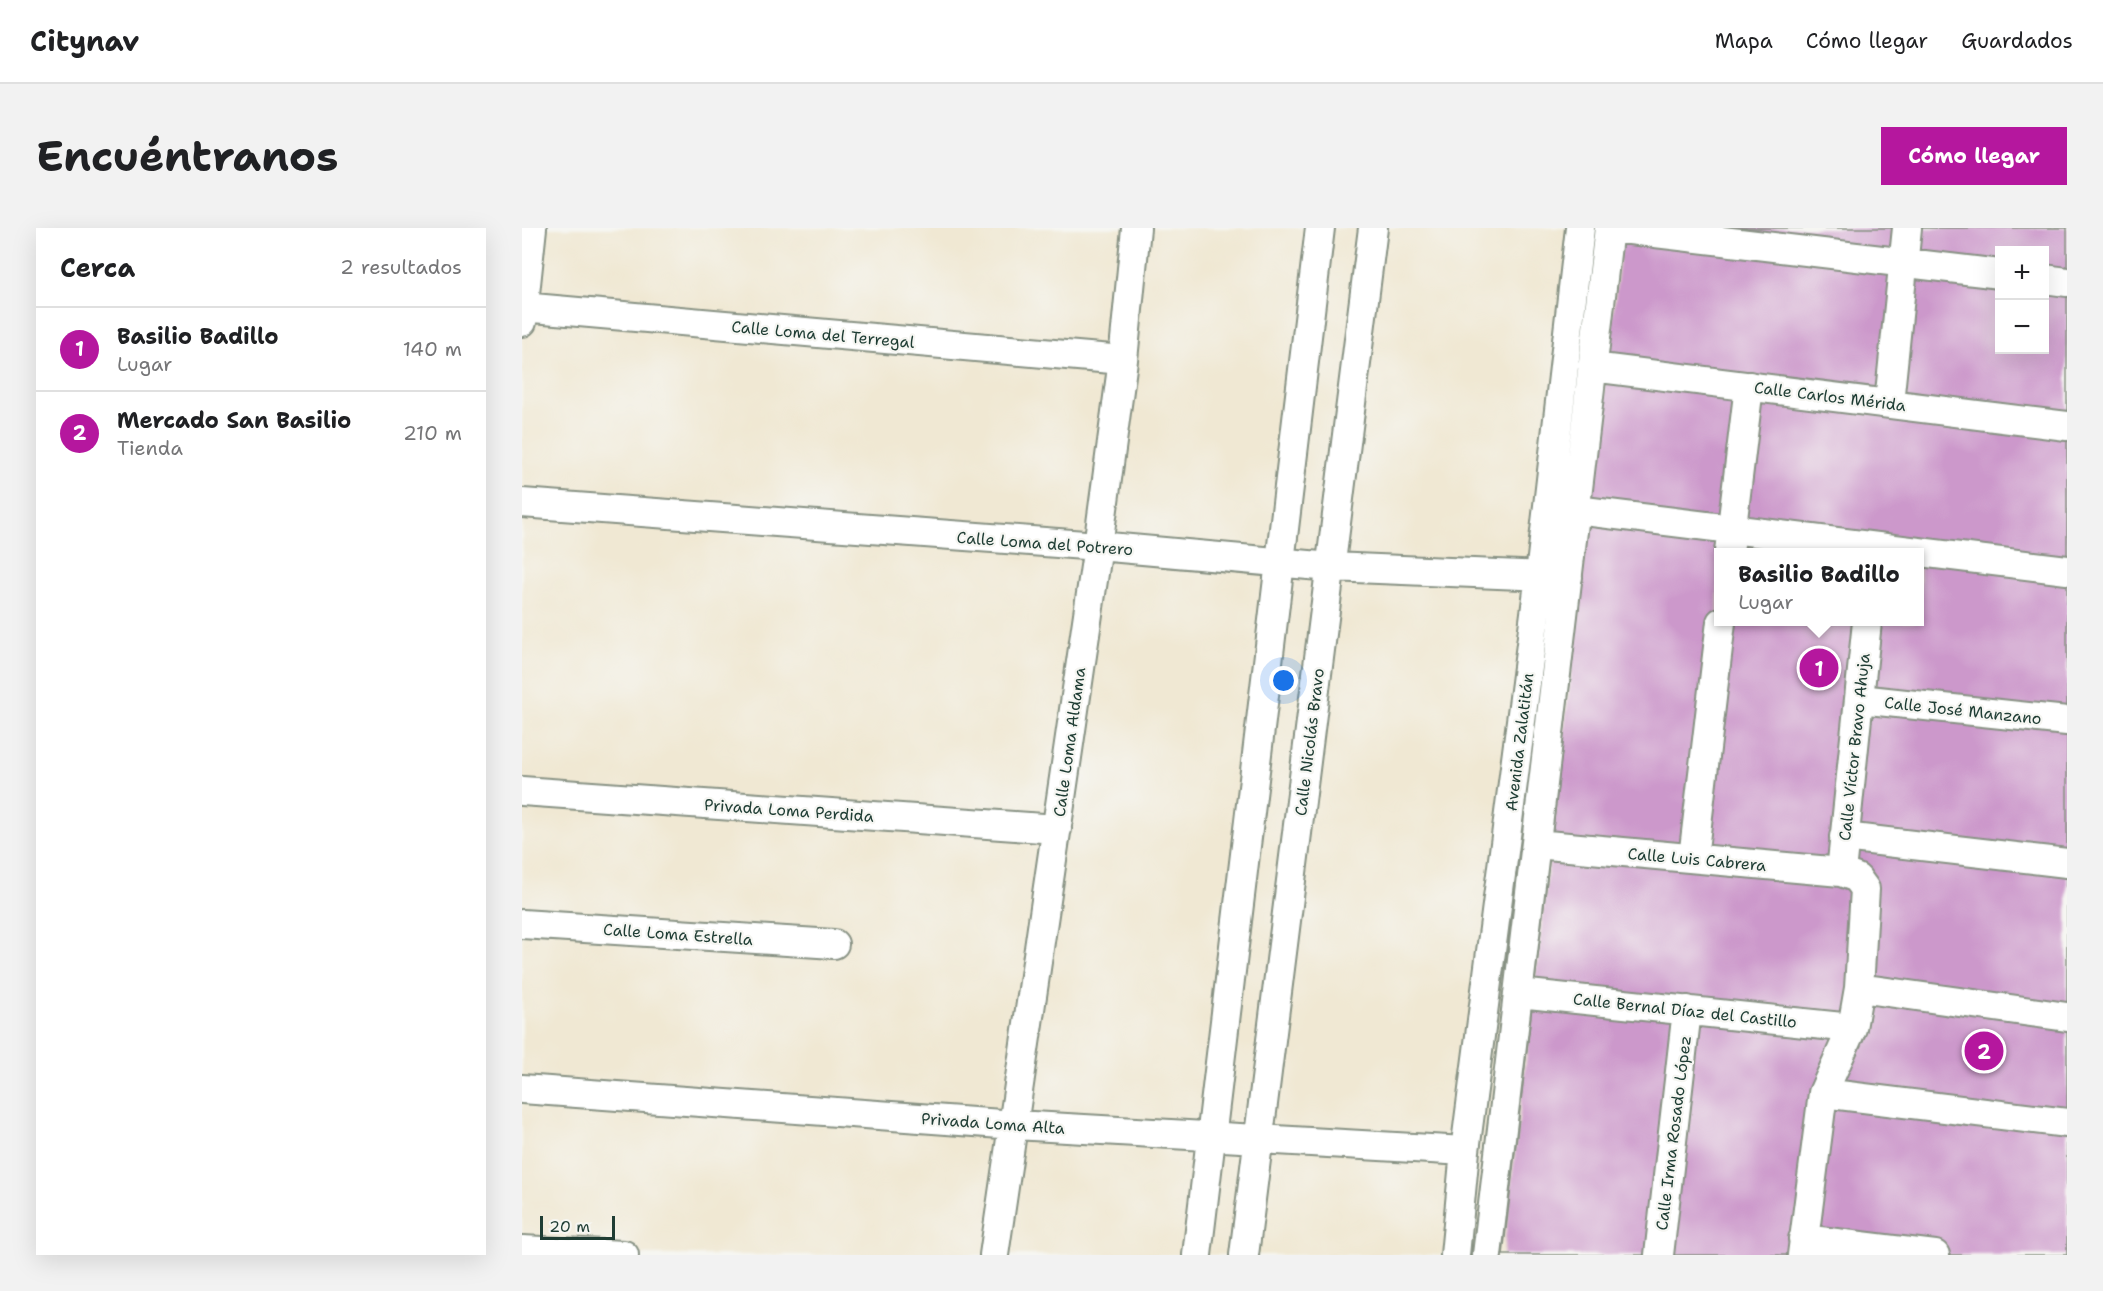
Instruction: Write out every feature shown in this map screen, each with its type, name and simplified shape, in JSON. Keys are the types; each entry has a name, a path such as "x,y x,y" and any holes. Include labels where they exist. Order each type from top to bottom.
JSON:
{"street":[{"path":"522,312 532,228"},
{"name":"Calle Loma Aldama","path":"994,1255 1015,1125 1098,546 1123,360 1136,228"},
{"path":"1197,1255 1320,228"},
{"name":"Calle Nicolás Bravo","path":"1244,1255 1373,228"},
{"name":"Avenida Zalatitán","path":"1455,1255 1465,1151 1540,575 1580,228"},
{"path":"1611,228 1995,273"},
{"name":"Avenida Zalatitán","path":"1487,1255 1592,368 1611,228"},
{"path":"1889,403 1907,228"},
{"path":"2049,280 2067,282"},
{"name":"Calle Loma del Terregal","path":"522,312 1123,360"},
{"name":"Calle Carlos Mérida","path":"1592,368 2067,426"},
{"path":"1731,540 1749,386"},
{"name":"Calle Loma del Potrero","path":"522,503 1098,546 1331,567 1568,577"},
{"path":"1576,510 1731,540 1858,548"},
{"path":"1924,554 2067,570"},
{"path":"1693,858 1720,626"},
{"name":"Calle Víctor Bravo Ahuja","path":"1803,1247 1823,1093 1852,1028 1859,988 1865,889 1849,875 1845,837 1866,626"},
{"name":"Calle José Manzano","path":"1859,699 2067,721"},
{"name":"Privada Loma Perdida","path":"522,791 1057,829"},
{"path":"1845,837 2067,863"},
{"name":"Calle Luis Cabrera","path":"1536,844 1849,875"},
{"name":"Calle Loma Estrella","path":"522,924 834,944"},
{"path":"1859,988 2067,1017"},
{"name":"Calle Bernal Díaz del Castillo","path":"1519,993 1852,1028"},
{"name":"Calle Irma Rosado López","path":"1659,1255 1688,1011"},
{"name":"Privada Loma Alta","path":"522,1089 1015,1125 1465,1151"},
{"path":"1823,1093 2067,1123"},
{"path":"1803,1247 1935,1255"},
{"path":"522,1250 624,1255"}],"building":[{"path":"1623,228 2067,228 2067,1255 1503,1255"}],"place":[{"name":"Basilio Badillo","path":"1819,668"},
{"name":"Mercado San Basilio","path":"1984,1051"}]}
